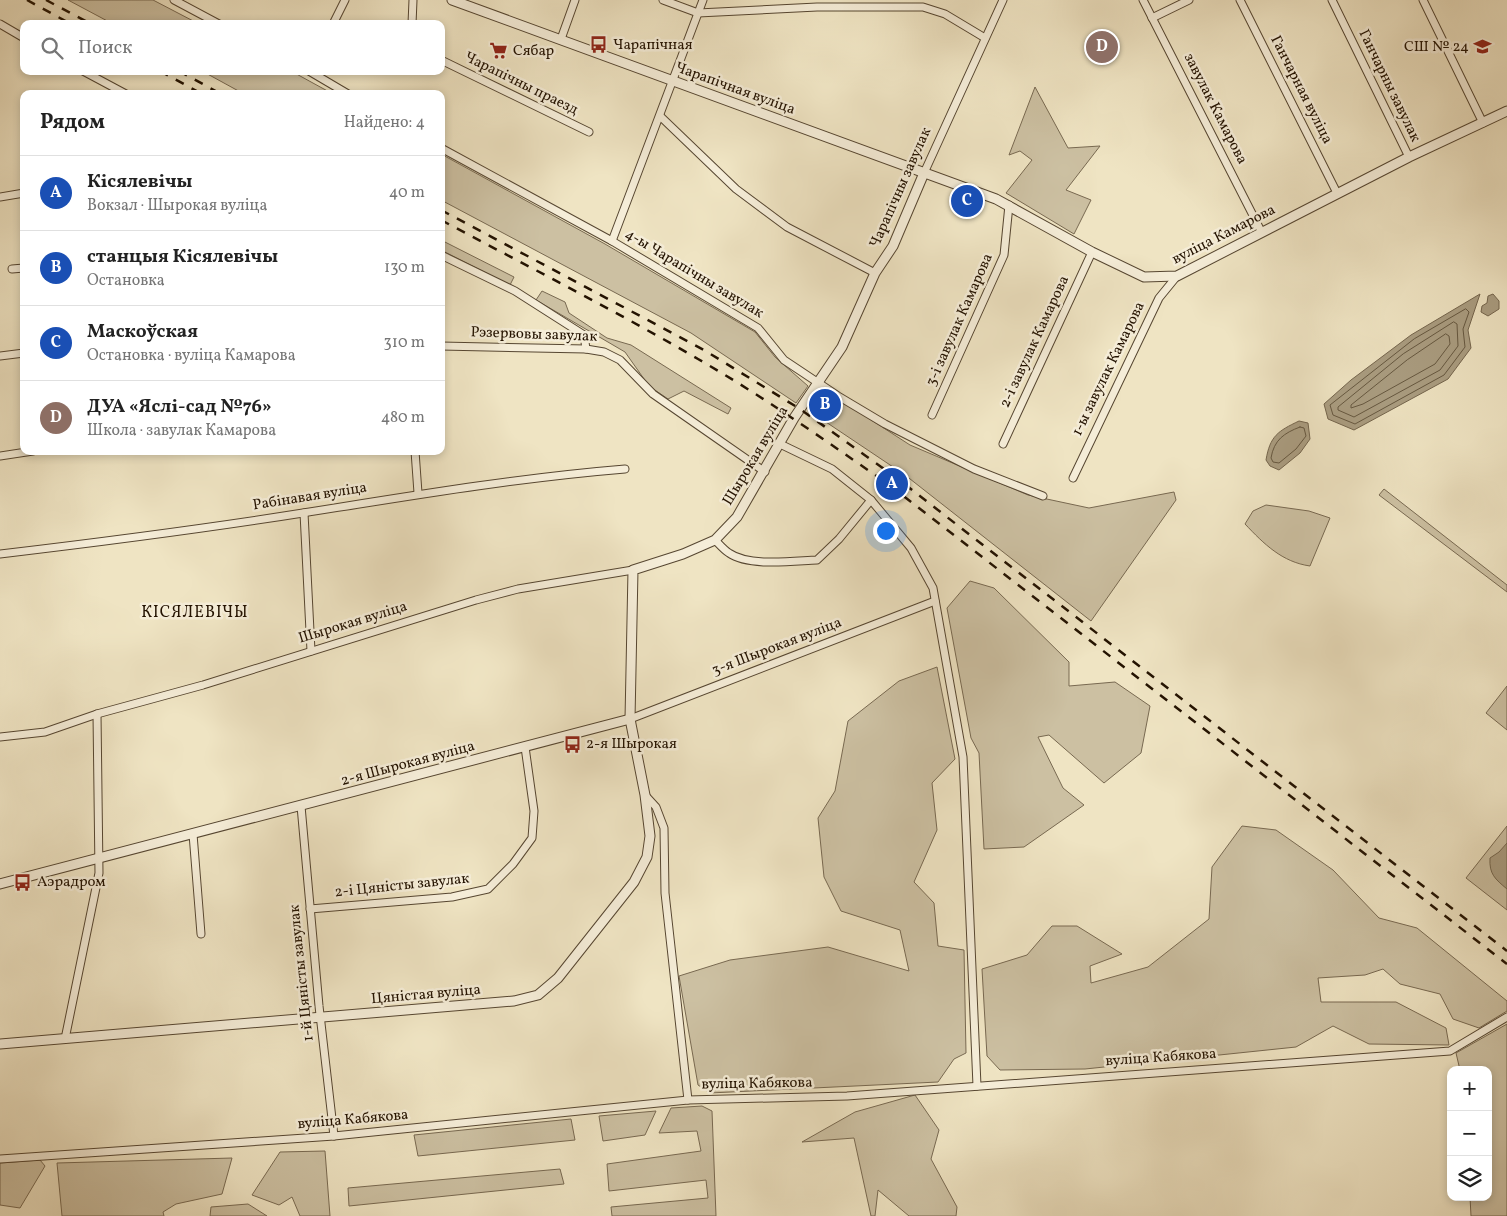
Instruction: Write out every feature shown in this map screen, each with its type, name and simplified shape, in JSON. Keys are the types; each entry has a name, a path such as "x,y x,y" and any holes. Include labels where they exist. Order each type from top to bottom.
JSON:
{"street":[{"path":"174,0 212,20"},
{"path":"335,20 345,0"},
{"path":"412,20 413,0"},
{"name":"Чарапічная вуліца","path":"452,0 924,173"},
{"path":"561,39 575,0"},
{"path":"663,0 698,13 817,7 923,7 944,14 985,38"},
{"name":"4-ы Чарапічны завулак","path":"612,241 703,0"},
{"name":"Чарапічны завулак","path":"819,383 842,347 875,274 893,246 1003,0"},
{"name":"завулак Камарова","path":"1143,0 1261,232"},
{"path":"1152,18 1189,0"},
{"name":"Ганчарная вуліца","path":"1240,0 1337,193"},
{"name":"Ганчарны завулак","path":"1332,0 1409,157"},
{"path":"1423,0 1483,123"},
{"path":"0,24 20,36"},
{"name":"Чарапічны праезд","path":"445,62 589,132"},
{"path":"90,75 118,90"},
{"path":"316,75 341,90"},
{"name":"вуліца Камарова","path":"924,173 1009,205 1092,252 1144,277 1177,276 1409,157 1507,111"},
{"path":"660,116 736,188 787,227 875,274"},
{"name":"4-ы Чарапічны завулак","path":"445,150 612,241 758,328 784,360 819,383 936,451 974,469 1043,496"},
{"path":"0,197 20,194"},
{"name":"3-і завулак Камарова","path":"932,415 1004,255 1009,205"},
{"name":"2-і завулак Камарова","path":"1003,444 1092,252"},
{"path":"445,258 515,292 584,335 586,349"},
{"path":"12,269 20,268"},
{"name":"1-ы завулак Камарова","path":"1073,478 1159,298 1177,276"},
{"name":"Рэзервовы завулак","path":"445,346 586,349 604,352 620,360 653,394 764,472"},
{"path":"0,356 20,354"},
{"name":"Шырокая вуліца","path":"0,737 45,732 97,714 203,685 476,600 518,589 632,570 683,554 715,540 737,517 796,414 819,383"},
{"path":"780,444 832,468 871,500 911,548 927,573 933,588 963,757 978,1086"},
{"path":"0,456 20,453"},
{"path":"415,455 418,493"},
{"name":"Рабінавая вуліца","path":"0,554 142,537 304,513 418,493 545,476 625,469"},
{"path":"715,540 728,553 741,559 767,561 817,560 839,539 871,500"},
{"path":"304,513 311,651"},
{"name":"Цяністая вуліца","path":"0,1044 514,1001 530,998 544,992 573,961 644,867 650,836 645,795 630,719 632,570"},
{"name":"3-я Шырокая вуліца","path":"630,719 935,601"},
{"path":"65,1039 99,873 97,859 100,800 97,714"},
{"name":"2-я Шырокая вуліца","path":"0,884 630,719"},
{"name":"2-і Цяністы завулак","path":"310,910 452,897 488,889 514,864 532,838 534,811 525,747"},
{"path":"645,795 656,807 664,828 664,893 688,1100"},
{"name":"1-й Цяністы завулак","path":"301,806 320,1017 334,1136"},
{"path":"193,834 201,934"},
{"name":"вуліца Кабякова","path":"0,1159 334,1136 688,1100 847,1096 1450,1051 1507,1018"}],"shaded area":[{"path":"68,0 153,0 191,20 106,20"},
{"path":"209,75 298,75 326,90 237,90"},
{"path":"1035,87 1068,148 1100,146 1066,190 1091,200 1074,234 1006,193 1032,160 1020,151 1009,155"},
{"path":"445,156 605,244 755,332 775,357 808,386 796,403 691,333 445,202"},
{"path":"445,242 514,277 510,285 445,252"},
{"path":"542,291 565,302 569,313 607,338 631,345 731,408 728,414 684,391 668,399 649,386 625,352 536,300"},
{"path":"845,403 910,445 1028,495 1089,508 1174,492 1176,500 1091,621 905,475 811,412"},
{"path":"1384,489 1507,585 1507,592 1379,495"},
{"path":"1266,505 1309,511 1330,518 1310,566 1291,561 1274,551 1245,524 1253,511"},
{"path":"970,581 994,588 1069,662 1069,686 1115,682 1150,706 1141,753 1104,783 1049,735 1038,737 1063,788 1084,805 1024,847 984,849 979,753 971,738 947,608"},
{"path":"937,667 955,759 932,783 937,830 914,882 934,903 938,946 964,950 966,1053 954,1059 938,1082 710,1093 698,1085 679,976 730,960 828,947 909,971 900,930 841,911 824,877 818,818 835,791 848,721 899,681"},
{"path":"1507,686 1507,730 1486,713"},
{"path":"1242,826 1276,830 1333,870 1379,918 1417,928 1507,1001 1507,1011 1479,1028 1453,1019 1440,994 1400,984 1383,969 1365,975 1318,978 1321,1002 1396,1002 1446,1028 1449,1045 1369,1044 1333,1026 1296,1047 1085,1069 1000,1070 987,1056 982,969 1027,955 1052,926 1077,926 1122,954 1090,966 1091,983 1148,967 1209,919 1212,867"},
{"path":"1507,826 1507,910 1466,878"},
{"path":"1507,1024 1507,1216 1471,1216 1470,1201 1492,1201 1492,1066 1459,1066 1456,1053"},
{"path":"915,1095 939,1130 931,1159 957,1207 956,1216 909,1216 878,1190 875,1216 871,1216 854,1138 802,1142 855,1112"},
{"path":"702,1106 712,1111 716,1216 612,1216 611,1207 708,1198 706,1180 609,1191 607,1164 701,1151 697,1131 659,1133 671,1108"},
{"path":"656,1111 645,1135 603,1141 599,1116"},
{"path":"571,1119 575,1140 418,1156 414,1135"},
{"path":"325,1151 330,1216 300,1216 292,1197 279,1205 252,1195 280,1152"},
{"path":"232,1158 222,1194 176,1204 163,1212 164,1216 62,1216 57,1163"},
{"path":"40,1160 45,1166 20,1208 0,1205 0,1163"},
{"path":"560,1169 564,1184 349,1206 348,1188"},
{"path":"248,1204 267,1216 210,1216 211,1207"}],"water":[{"path":"1480,294 1468,330 1471,348 1448,379 1354,430 1328,419 1324,404 1351,380 1411,335"},
{"path":"1493,294 1499,301 1499,309 1488,316 1481,312 1482,306 1487,303 1488,296"},
{"path":"1299,421 1308,423 1310,439 1300,453 1279,470 1270,466 1266,460 1270,445 1276,435"},
{"path":"1507,843 1507,889 1494,876 1490,858"}],"railway":[{"path":"27,0 64,20"},
{"path":"46,0 84,20"},
{"path":"167,75 195,90"},
{"path":"186,75 214,90"},
{"path":"445,212 704,350 800,409 894,476 1507,951"},
{"path":"445,222 698,359 771,404 888,484 1507,964"}],"place":[{"name":"Чарапічная","path":"599,45"},
{"name":"ДУА «Яслі-сад №76»","path":"1102,47"},
{"name":"СШ № 24","path":"1483,47"},
{"name":"Сябар","path":"499,51"},
{"name":"Маскоўская","path":"967,201"},
{"name":"станцыя Кісялевічы","path":"825,405"},
{"name":"Кісялевічы","path":"892,484"},
{"name":"2-я Шырокая","path":"572,744"},
{"name":"Аэрадром","path":"23,882"}],"district":[{"name":"КІСЯЛЕВІЧЫ","path":"195,613"}]}
